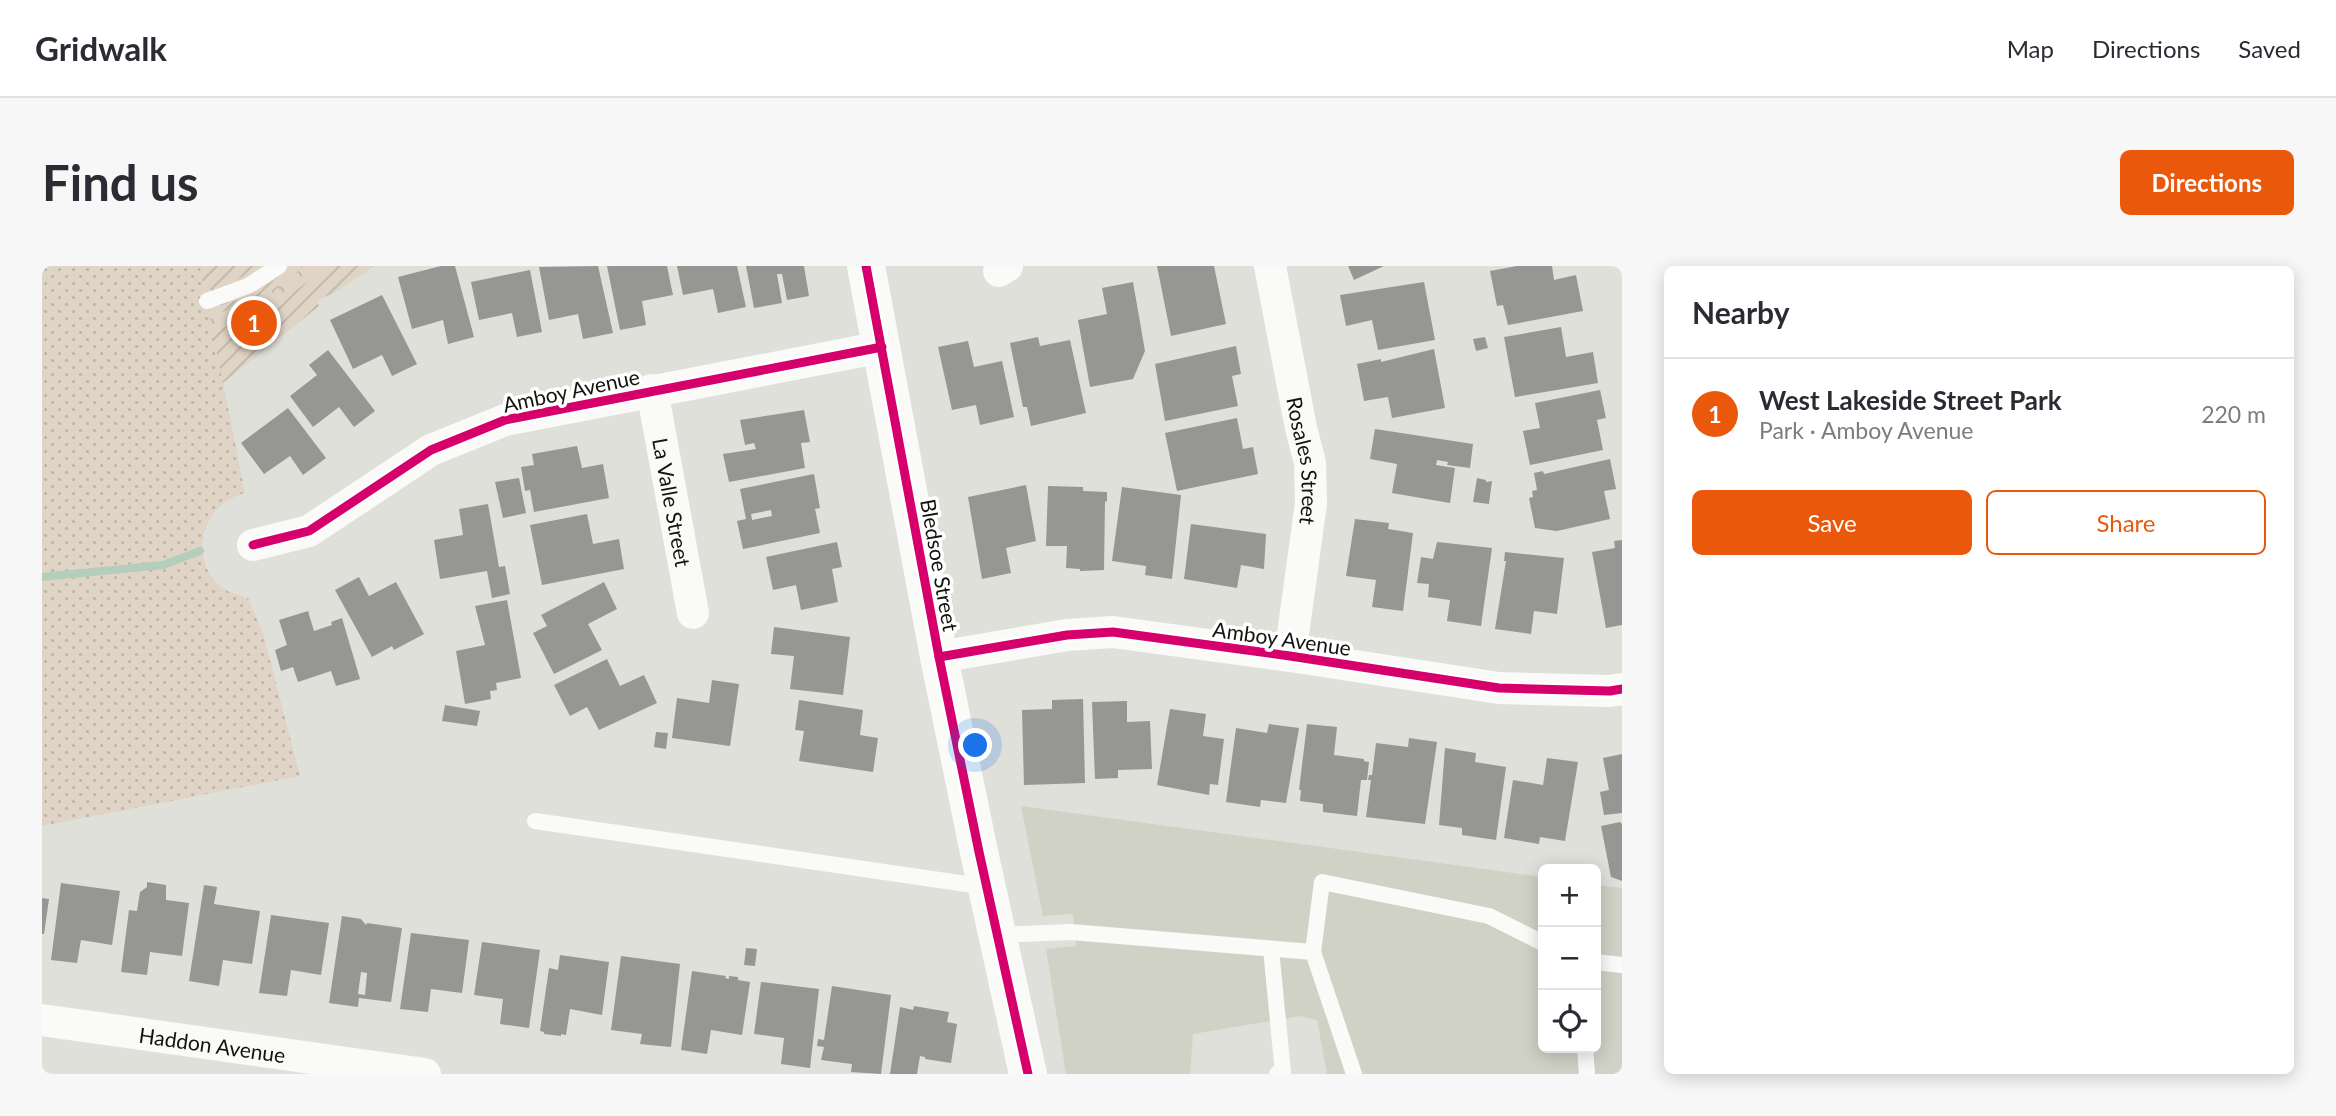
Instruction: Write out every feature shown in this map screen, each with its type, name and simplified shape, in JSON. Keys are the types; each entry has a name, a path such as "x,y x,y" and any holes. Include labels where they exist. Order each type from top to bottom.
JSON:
{"street":[{"name":"Bledsoe Street","path":"866,266 939,657 1028,1074"},
{"name":"Rosales Street","path":"1270,266 1300,428 1310,463 1311,503 1290,656"},
{"name":"Amboy Avenue","path":"253,545 309,531 431,450 505,421 881,347"},
{"name":"La Valle Street","path":"652,390 693,613"},
{"name":"Amboy Avenue","path":"939,657 1067,635 1113,632 1499,688 1610,691 1622,688"},
{"name":"Haddon Avenue","path":"42,1020 425,1074"}],"lane":[{"path":"206,300 248,286 279,266"},
{"path":"535,821 987,887"},
{"path":"1354,1074 1312,952 1322,882 1489,916 1538,940"},
{"path":"997,935 1076,932 1312,952"},
{"path":"1272,948 1283,1073 1277,1074"},
{"path":"1601,963 1622,965"},
{"path":"1585,1053 1587,1074"}],"shaded area":[{"path":"1021,806 1538,876 1538,1053 1601,1053 1601,886 1622,888 1622,1074 1327,1074 1317,1020 1300,1016 1193,1034 1190,1074 1066,1074 1046,949 1076,946 1073,914 1043,916"}],"green space":[{"path":"42,266 200,266 245,493 231,498 211,516 203,541 203,554 214,580 221,587 248,598 263,633 300,776 42,826"},
{"path":"200,266 374,266 317,301 319,306 223,383"},
{"path":"200,266 262,266 230,283 204,290"},
{"path":"294,266 304,266 260,297 238,307 209,315 208,310 253,294"},
{"path":"329,266 374,266 317,301 319,306 223,383 212,331 246,321 269,310"}],"building":[{"path":"441,266 455,266 474,337 448,344 443,320 412,329 398,277"},
{"path":"598,266 613,333 583,339 578,314 549,320 539,267"},
{"path":"607,266 667,266 673,295 642,301 646,325 620,330"},
{"path":"677,266 737,266 746,307 718,313 713,289 683,295"},
{"path":"746,266 804,266 809,296 787,300 782,274 777,274 782,303 754,308"},
{"path":"1157,266 1214,266 1226,324 1171,336"},
{"path":"1348,266 1384,266 1354,280"},
{"path":"1517,266 1552,266 1554,280 1576,275 1583,311 1508,325 1503,305 1497,306 1490,271"},
{"path":"530,270 542,332 517,337 512,313 479,320 471,282"},
{"path":"1133,282 1145,351 1133,379 1090,387 1078,320 1107,314 1102,288"},
{"path":"1424,282 1435,340 1378,350 1372,320 1346,326 1340,295"},
{"path":"382,295 417,364 392,376 382,355 353,369 330,320"},
{"path":"1561,327 1566,357 1593,352 1598,383 1515,397 1504,337"},
{"path":"1038,337 1040,346 1070,340 1086,413 1031,426 1027,407 1023,407 1010,343"},
{"path":"1485,337 1488,348 1476,351 1473,339"},
{"path":"968,341 974,367 1002,361 1014,417 980,425 976,405 952,410 938,347"},
{"path":"1236,346 1241,374 1232,376 1238,406 1165,421 1155,364"},
{"path":"1434,349 1445,408 1392,418 1388,397 1364,401 1357,364 1381,359 1381,362"},
{"path":"328,350 375,411 354,427 339,407 313,427 290,396 317,375 309,365"},
{"path":"1600,390 1606,418 1597,420 1603,450 1530,465 1523,431 1540,428 1535,403"},
{"path":"288,408 326,458 303,475 290,456 264,474 241,443"},
{"path":"804,410 810,442 801,443 805,468 729,482 723,454 756,449 754,443 745,445 740,420"},
{"path":"1237,418 1243,449 1253,447 1258,474 1177,491 1165,433"},
{"path":"1375,429 1473,444 1470,468 1447,465 1448,462 1437,460 1436,465 1455,468 1450,503 1392,493 1397,464 1370,459"},
{"path":"577,446 582,468 603,464 609,498 534,512 530,490 525,491 521,467 534,465 532,454"},
{"path":"1610,459 1616,489 1604,491 1610,519 1557,531 1535,528 1529,498 1533,497 1532,491 1537,490 1534,473 1543,471 1544,474"},
{"path":"814,474 820,508 815,509 820,533 743,549 737,521 746,519 740,489","holes":["771,510 772,516 752,520 751,514"]},
{"path":"519,478 526,513 503,518 495,482"},
{"path":"1477,478 1486,482 1492,481 1489,504 1473,502"},
{"path":"1026,485 1036,541 1006,548 1011,573 982,579 968,497"},
{"path":"1048,486 1083,487 1083,491 1107,492 1104,570 1080,571 1066,568 1067,546 1046,546"},
{"path":"1122,487 1181,495 1172,579 1145,575 1146,566 1112,561"},
{"path":"488,504 499,567 505,566 510,594 492,598 487,571 440,579 434,540 463,535 459,509"},
{"path":"587,514 593,544 619,539 624,569 542,585 530,525"},
{"path":"1355,519 1389,523 1388,529 1413,533 1403,611 1372,607 1376,580 1346,576"},
{"path":"1191,524 1266,534 1264,569 1241,565 1237,588 1184,579"},
{"path":"1622,540 1622,625 1606,628 1592,552 1615,548 1614,541"},
{"path":"837,542 842,567 832,569 838,602 801,610 796,585 773,590 766,557"},
{"path":"1437,542 1492,548 1481,626 1447,621 1450,600 1428,597 1429,584 1417,583 1421,557 1433,559"},
{"path":"1505,552 1564,558 1557,614 1534,611 1531,634 1495,629 1506,561"},
{"path":"359,577 369,596 396,582 424,634 394,650 392,646 372,657 335,590"},
{"path":"604,582 617,609 588,624 602,650 554,674 533,633 547,626 541,615"},
{"path":"507,600 521,678 496,683 497,690 490,691 491,699 465,704 456,651 485,645 475,606"},
{"path":"308,611 314,631 332,625 331,622 342,618 360,679 336,686 331,671 298,682 293,667 281,671 275,650 287,645 279,620"},
{"path":"774,627 850,637 843,695 790,689 794,656 771,654"},
{"path":"607,659 620,686 644,675 657,703 599,730 587,707 570,716 554,685"},
{"path":"712,680 739,684 730,746 672,738 677,698 709,703"},
{"path":"1083,699 1085,783 1024,785 1022,710 1052,709 1052,700"},
{"path":"799,700 863,710 860,735 878,738 873,772 799,761 804,731 795,730"},
{"path":"1127,701 1127,722 1150,721 1152,769 1118,770 1118,778 1095,779 1092,702"},
{"path":"445,705 480,711 477,726 442,721"},
{"path":"1170,709 1206,714 1203,736 1224,739 1218,785 1210,784 1209,795 1157,785"},
{"path":"1269,724 1299,728 1286,803 1261,800 1260,807 1226,802 1236,728 1267,733"},
{"path":"1307,724 1337,727 1334,755 1369,762 1367,780 1361,780 1357,816 1323,812 1323,804 1300,801"},
{"path":"656,732 668,733 666,749 654,747"},
{"path":"1409,738 1437,742 1425,824 1366,817 1371,780 1368,780 1369,775 1372,775 1376,743 1408,747"},
{"path":"1445,748 1476,753 1475,762 1506,767 1496,840 1462,835 1462,828 1439,825"},
{"path":"1622,754 1622,813 1604,815 1600,792 1609,790 1603,758"},
{"path":"1547,758 1578,762 1565,841 1540,837 1539,844 1504,838 1513,780 1543,785"},
{"path":"1620,822 1622,881 1611,877 1601,826"},
{"path":"147,882 166,885 166,900 189,903 182,956 150,952 147,975 121,972 129,910 137,911 140,892 147,887"},
{"path":"61,883 120,891 112,945 81,940 77,963 51,960"},
{"path":"204,885 217,887 214,904 260,911 252,964 223,960 219,986 189,981"},
{"path":"42,898 49,899 44,934 42,934"},
{"path":"271,915 329,923 321,975 291,970 287,996 259,993"},
{"path":"342,916 361,919 366,925 402,928 391,1002 359,998 358,1007 329,1003","holes":["361,972 367,973 365,995 358,994"]},
{"path":"411,933 469,940 462,993 431,989 428,1012 400,1009"},
{"path":"482,942 540,950 529,1028 500,1024 503,999 474,995"},
{"path":"746,948 757,949 755,966 744,965"},
{"path":"560,955 609,962 602,1015 570,1009 566,1035 561,1036 540,1031 549,968 558,970"},
{"path":"621,956 680,964 671,1047 640,1044 642,1034 611,1030"},
{"path":"692,971 726,976 725,978 729,979 729,976 738,977 738,980 750,982 742,1035 711,1030 707,1054 681,1050"},
{"path":"761,982 819,989 810,1068 781,1064 784,1038 754,1034"},
{"path":"832,986 891,995 881,1074 851,1072 852,1064 821,1060 824,1047 817,1046 818,1039 824,1040"},
{"path":"914,1006 949,1012 947,1022 957,1024 951,1063 920,1056 917,1074 890,1074 900,1007 913,1010"}],"waterway":[{"path":"42,577 163,565 200,551"}],"cycle path":[{"path":"866,266 939,657 1028,1074"},
{"path":"253,545 309,531 431,450 505,420 882,347"},
{"path":"939,657 1067,635 1113,632 1499,688 1622,689"}],"place":[{"name":"West Lakeside Street Park","path":"254,323"}]}
